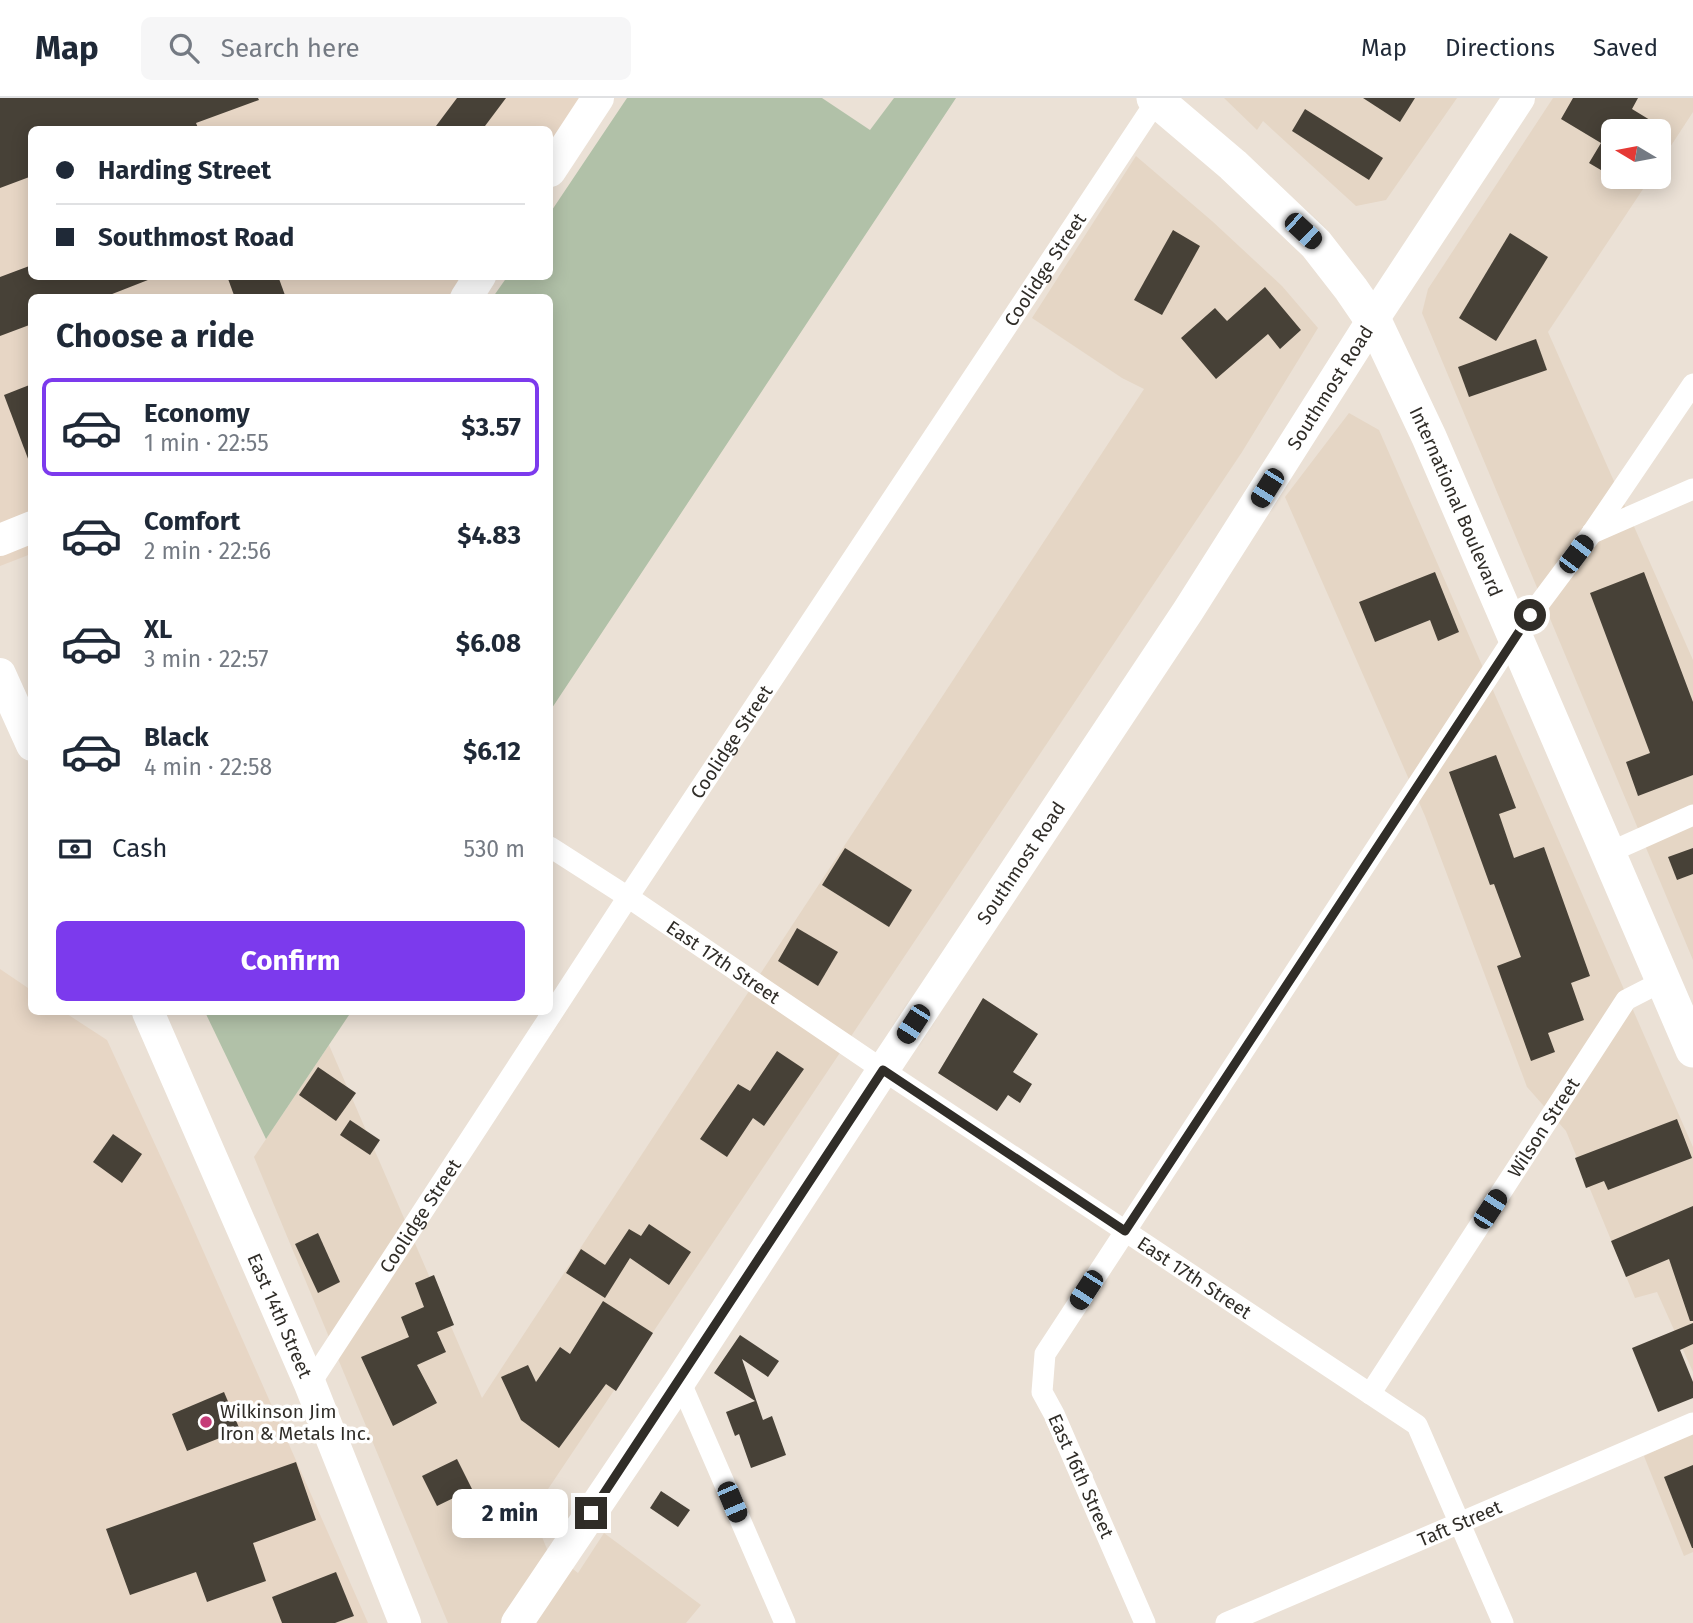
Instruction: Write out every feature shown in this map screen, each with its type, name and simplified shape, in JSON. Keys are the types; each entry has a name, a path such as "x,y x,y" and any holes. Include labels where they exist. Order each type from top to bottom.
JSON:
{"main road":[{"name":"International Boulevard","path":"1156,99 1233,165 1316,244 1351,289 1396,363 1693,1050"}],"street":[{"path":"553,166 598,98"},
{"name":"Southmost Road","path":"517,1623 680,1381 1188,611 1372,321 1519,98"},
{"name":"Coolidge Street","path":"553,1012 1156,99"},
{"name":"East 16th Street","path":"1144,1623 1042,1392 1045,1354 1515,636 1592,533 1693,384"},
{"path":"1592,533 1693,489"},
{"path":"0,541 28,529"},
{"path":"0,674 28,736"},
{"path":"1608,853 1693,815"},
{"name":"East 17th Street","path":"553,849 1417,1425 1503,1623"},
{"name":"Wilson Street","path":"1370,1394 1626,1000 1663,981"},
{"name":"East 14th Street","path":"149,1015 310,1384 405,1623"},
{"name":"Coolidge Street","path":"310,1384 551,1015"},
{"path":"680,1381 785,1623"},
{"name":"Taft Street","path":"1226,1623 1693,1423"}],"shaded area":[{"path":"0,98 584,98 553,146 553,126 28,126 28,280 465,280 456,294 28,294 28,555 0,566"},
{"path":"1224,98 1457,98 1386,200 1356,206 1263,121 1257,130"},
{"path":"1553,98 1693,98 1693,112 1671,146 1671,119 1601,119 1601,189 1643,189 1548,332 1693,660 1693,960 1422,313 1428,289"},
{"path":"1136,156 1282,286 1318,328 1242,452 532,1513 547,1549 578,1573 604,1533 701,1605 686,1623 448,1623 254,1157 329,1045 482,1398 1144,389 1122,378 1032,318"},
{"path":"1349,413 1379,430 1693,1147 1693,1372 1657,1292 1635,1298 1566,1131 1527,1087 1425,816 1285,497"},
{"path":"0,969 28,988 28,1015 69,1015 107,1040 368,1623 0,1623"},
{"path":"1693,1433 1693,1552 1684,1556 1644,1456"}],"green space":[{"path":"627,98 822,98 870,130 894,98 956,98 553,706 553,294 495,294 505,280 553,280 553,209"},
{"path":"206,1015 349,1015 266,1139"}],"building":[{"path":"0,98 259,100 196,123 197,126 28,126 28,178 0,188"},
{"path":"457,98 506,98 485,126 436,126"},
{"path":"1363,98 1415,98 1400,122"},
{"path":"1573,98 1638,98 1632,109 1648,119 1601,119 1601,143 1561,119"},
{"path":"1305,109 1383,158 1369,180 1292,131"},
{"path":"1601,143 1601,170 1589,163"},
{"path":"1173,230 1200,246 1162,315 1134,300"},
{"path":"1510,233 1548,257 1496,341 1459,318"},
{"path":"28,266 28,280 148,280 112,294 28,294 28,326 0,336 0,277"},
{"path":"228,280 279,280 285,294 234,294"},
{"path":"1265,287 1301,330 1280,349 1268,334 1216,379 1181,338 1215,308 1227,321"},
{"path":"1536,339 1547,370 1469,397 1458,367"},
{"path":"28,386 28,459 4,395"},
{"path":"1435,572 1459,632 1438,641 1430,620 1375,642 1359,602"},
{"path":"1644,572 1693,702 1693,775 1638,796 1626,762 1650,753 1590,593"},
{"path":"1496,755 1516,808 1499,814 1514,858 1544,847 1590,976 1571,983 1584,1020 1548,1033 1555,1052 1531,1061 1497,966 1521,957 1494,884 1490,885 1449,772"},
{"path":"845,848 912,890 889,927 822,885"},
{"path":"1693,848 1693,874 1677,880 1668,857"},
{"path":"797,928 838,952 818,986 778,961"},
{"path":"983,998 1038,1034 1013,1072 1032,1084 1020,1103 1008,1095 997,1111 938,1073"},
{"path":"777,1051 804,1069 764,1126 753,1118 727,1157 700,1139 738,1084 750,1091"},
{"path":"318,1067 356,1093 336,1121 299,1095"},
{"path":"1677,1119 1692,1158 1608,1190 1604,1181 1586,1188 1575,1158"},
{"path":"350,1120 380,1140 370,1155 340,1135"},
{"path":"113,1134 142,1154 122,1183 93,1162"},
{"path":"1693,1206 1693,1321 1690,1321 1669,1259 1626,1277 1611,1241"},
{"path":"649,1224 691,1252 669,1285 630,1258 605,1298 566,1273 581,1249 605,1265 629,1229 641,1236"},
{"path":"318,1233 340,1282 318,1293 295,1244"},
{"path":"434,1275 454,1325 437,1332 446,1352 417,1365 437,1403 393,1426 361,1357 409,1337 401,1317 424,1307 415,1283"},
{"path":"603,1301 653,1333 616,1391 606,1384 559,1448 521,1420 501,1377 528,1365 536,1382 560,1347 570,1354"},
{"path":"1693,1323 1693,1344 1680,1350 1693,1382 1693,1398 1658,1412 1632,1348"},
{"path":"740,1335 779,1361 768,1377 742,1359 763,1420 772,1416 786,1455 751,1468 739,1434 735,1436 726,1412 755,1401 714,1373"},
{"name":"Wilkinson Jim Iron & Metals Inc.","path":"224,1392 240,1430 187,1451 172,1414"},
{"path":"457,1459 472,1489 437,1506 422,1476"},
{"path":"296,1462 316,1520 253,1543 266,1581 207,1602 196,1572 130,1595 106,1529"},
{"path":"1693,1465 1693,1548 1692,1548 1664,1477"},
{"path":"661,1491 690,1510 678,1527 650,1508"},
{"path":"336,1572 354,1616 335,1623 282,1623 272,1597"}],"place":[{"name":"Wilkinson Jim Iron & Metals Inc.","path":"206,1422"}],"route":[{"path":"591,1513 883,1070 1125,1231 1530,615"}]}
